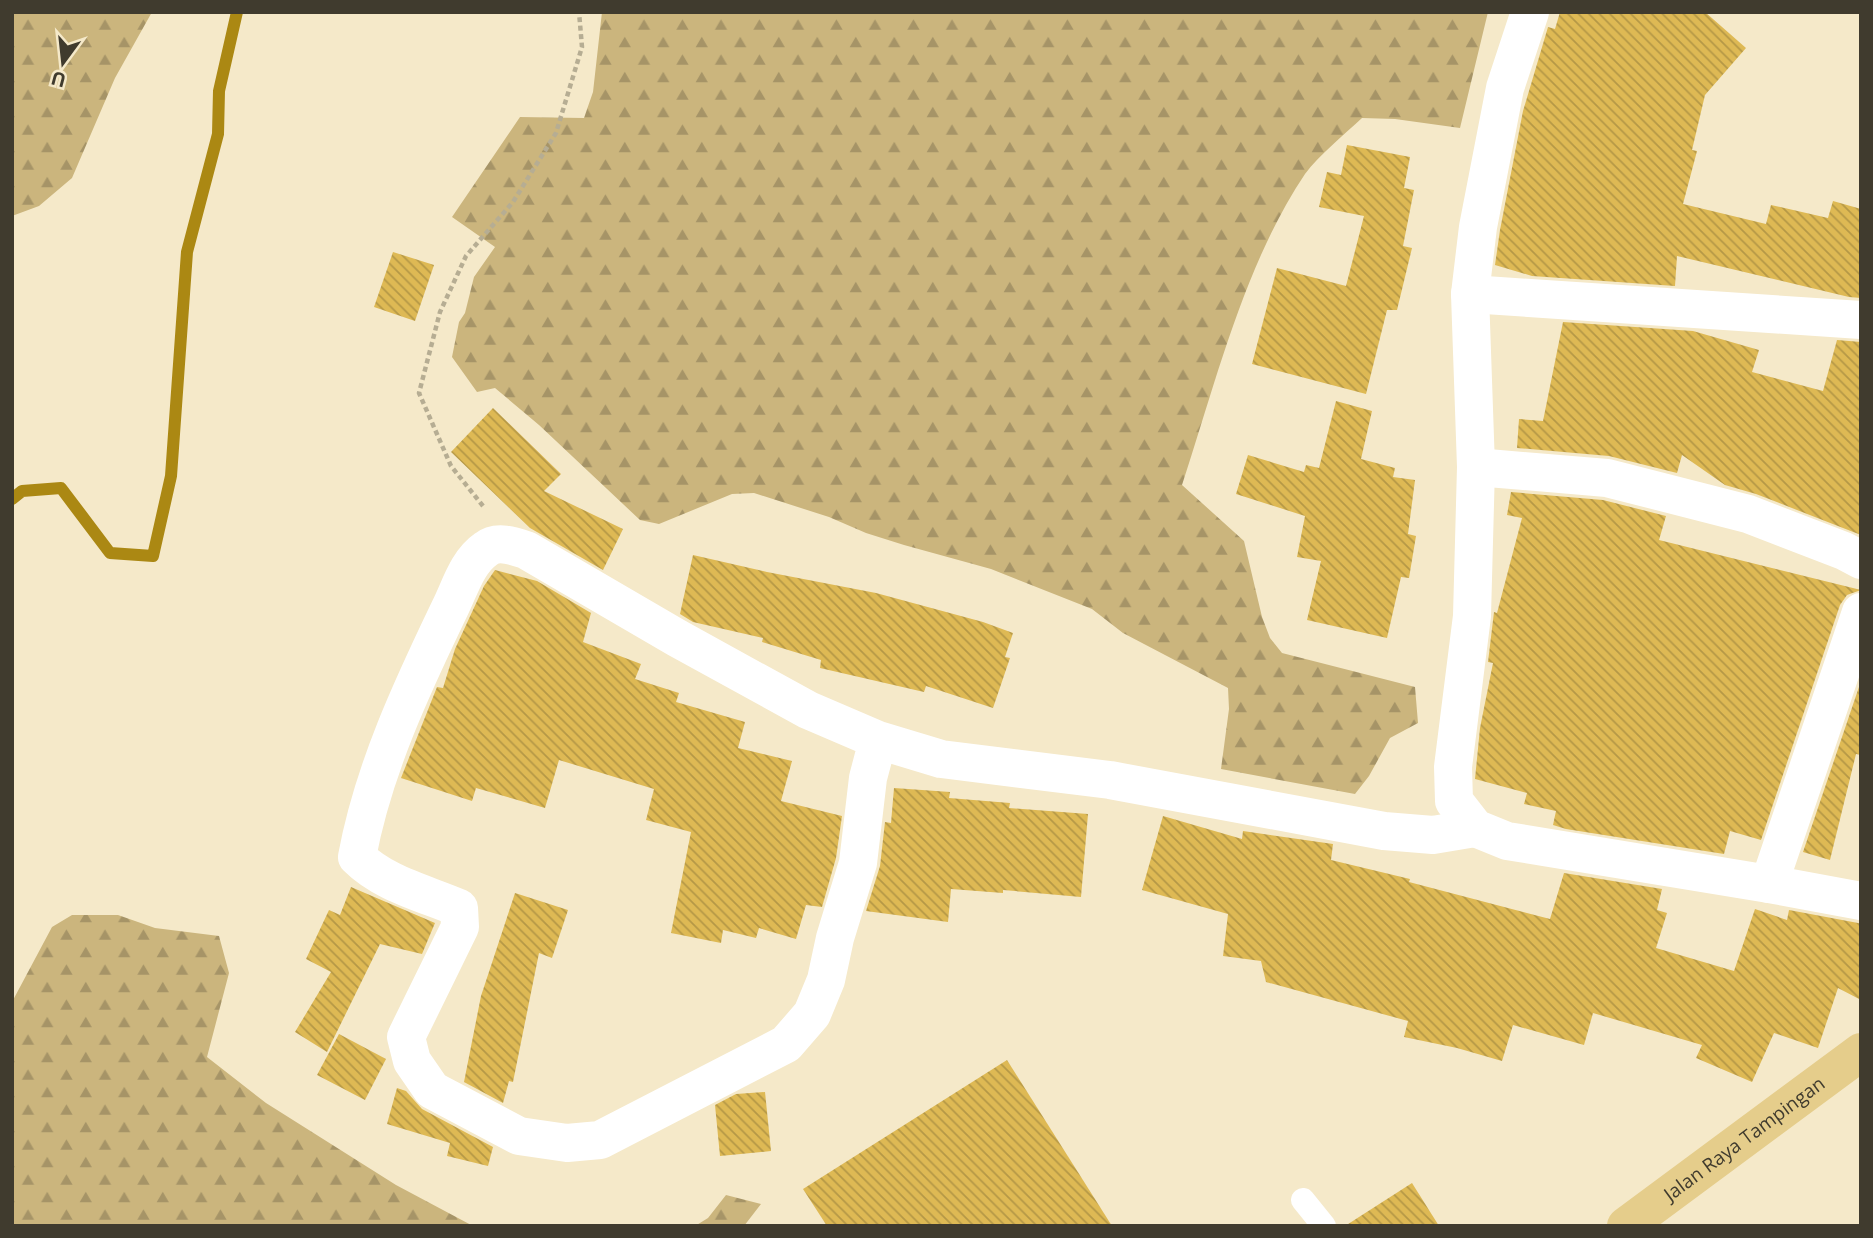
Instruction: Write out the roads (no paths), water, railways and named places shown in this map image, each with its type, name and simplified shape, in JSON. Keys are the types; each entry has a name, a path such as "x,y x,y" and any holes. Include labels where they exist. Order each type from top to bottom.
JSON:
{"main road":[{"name":"Jalan Raya Tampingan","path":"1626,1226 1861,1052"}],"street":[{"path":"1530,12 1505,88 1478,227 1470,294 1476,467 1472,616 1453,767 1454,801 1475,828 1507,841 1861,901"},
{"path":"1470,294 1861,320"},
{"path":"1476,467 1607,478 1748,514 1861,560"},
{"path":"878,740 868,778 858,863 835,939 826,980 812,1014 786,1044 600,1140 567,1143 519,1136 432,1090 412,1061 406,1037 460,927 459,908 390,881 369,869 357,857 364,820 396,728 474,560 488,547 509,544 526,550 808,710 878,740 941,759 1110,780 1384,831 1433,835 1475,828"},
{"path":"1769,884 1861,612"}],"lane":[{"path":"1303,1200 1324,1226"}],"waterway":[{"path":"12,499 22,491 61,488 110,553 153,556 171,476 187,252 218,134 219,91 237,12"}]}
